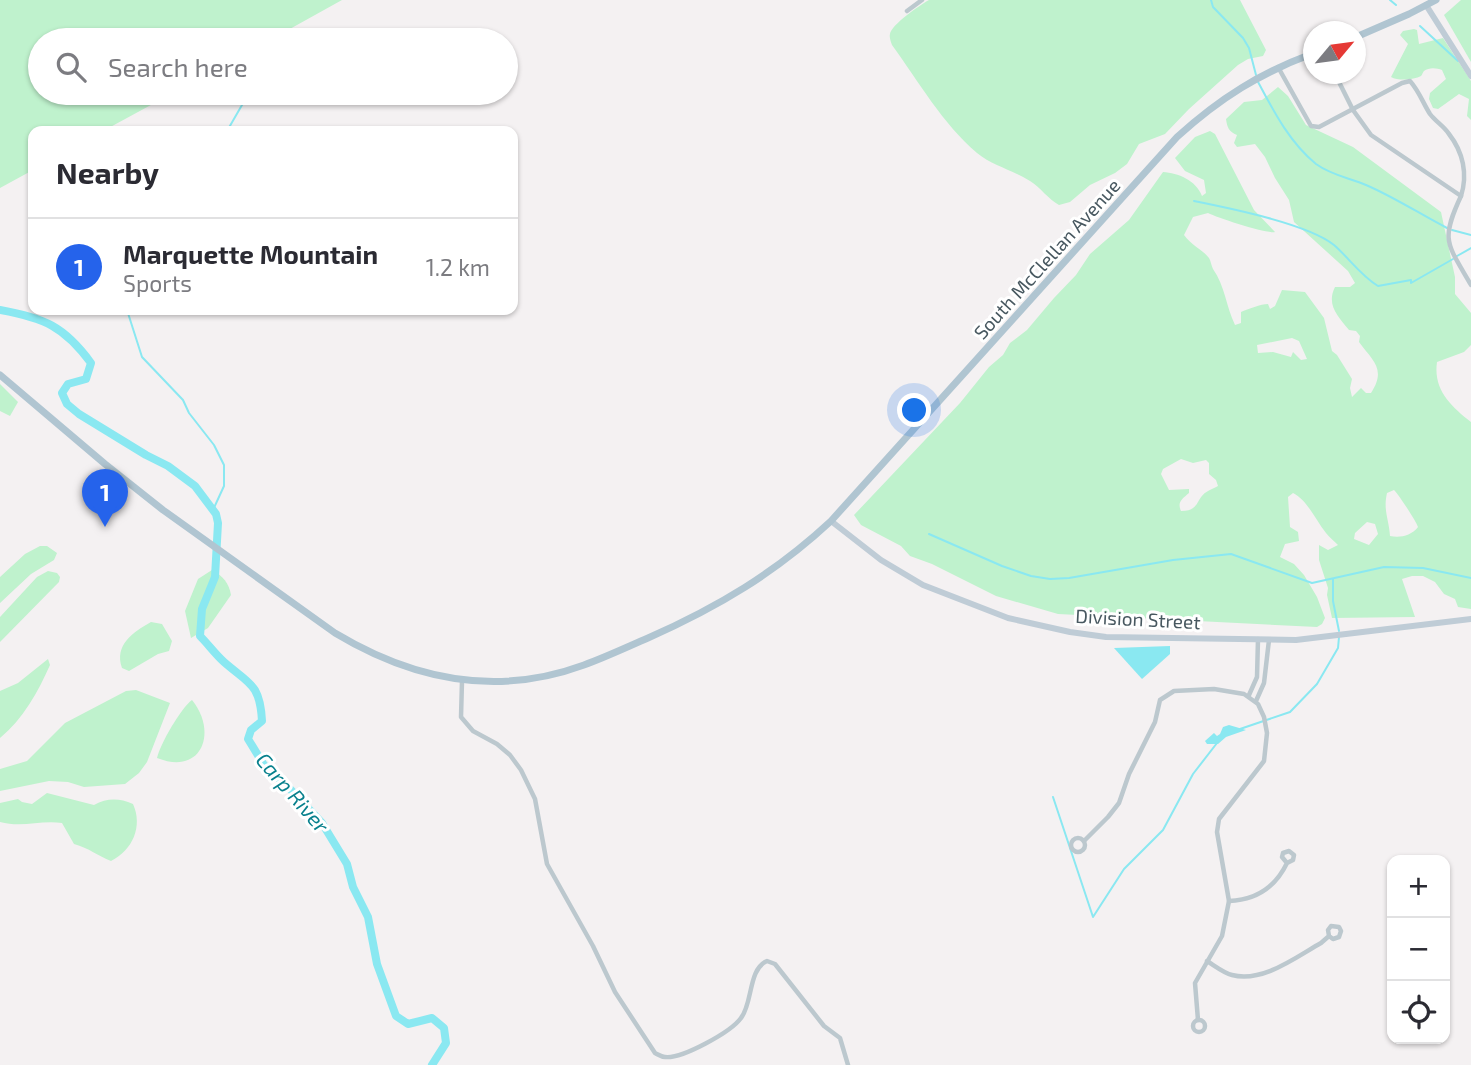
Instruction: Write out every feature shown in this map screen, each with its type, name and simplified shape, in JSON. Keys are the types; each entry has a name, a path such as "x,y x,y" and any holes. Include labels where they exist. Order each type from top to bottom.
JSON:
{"main road":[{"path":"1366,32 1436,0"},
{"name":"South McClellan Avenue","path":"0,375 105,464 222,553 357,647 406,668 462,681 538,678 584,665 691,618 746,588 796,552 831,521 1177,138 1233,91 1303,57"}],"street":[{"path":"907,11 922,0"},
{"path":"1425,3 1471,76"},
{"path":"1278,67 1311,126 1326,125 1402,83 1410,82 1416,88 1431,116 1449,132 1456,144 1465,173 1461,196 1450,221 1447,236 1471,285"},
{"path":"1340,84 1353,110 1371,135 1461,196"},
{"name":"Division Street","path":"831,521 881,560 923,585 1029,624 1070,632 1106,637 1305,639 1471,619"},
{"path":"1249,695 1257,677 1258,639"},
{"path":"1256,701 1264,683 1269,640"},
{"path":"462,681 461,717 467,726 497,744 516,763 535,799 547,864 593,946 615,992 655,1053 663,1057 678,1055 733,1028 743,1016 757,969 768,961 775,964 824,1026 840,1038 848,1065"},
{"path":"1084,841 1119,803 1129,774 1155,722 1160,700 1174,691 1214,690 1249,695 1256,701 1264,717 1267,733 1264,761 1219,819 1217,832 1229,901 1222,936 1195,984 1198,1020"},
{"path":"1229,901 1244,900 1269,888 1281,875 1287,863"},
{"path":"1207,961 1231,975 1251,977 1265,973 1329,936"}],"green space":[{"path":"0,0 342,0 292,28 28,28 28,105 151,105 112,126 28,126 28,173 0,188"},
{"path":"929,0 1240,0 1266,50 1263,56 1248,59 1238,65 1165,134 1139,144 1127,164 1115,173 1090,185 1070,202 1059,205 1030,181 983,157 964,141 892,45 890,35 895,26"},
{"path":"1461,0 1471,0 1471,62 1444,15"},
{"path":"1417,30 1419,44 1443,38 1471,81 1471,120 1467,116 1469,99 1459,94 1438,109 1433,108 1429,99 1430,93 1446,79 1442,70 1428,69 1421,76 1410,79 1391,77 1408,44 1400,35 1403,31"},
{"path":"1278,87 1288,96 1306,125 1353,147 1441,212 1455,277 1455,294 1471,313 1471,345 1464,352 1437,362 1436,372 1445,396 1471,422 1471,609 1458,607 1455,599 1444,594 1435,582 1423,576 1412,576 1402,579 1415,617 1332,618 1328,588 1319,560 1319,545 1328,550 1338,545 1326,533 1307,505 1293,493 1288,497 1290,527 1298,532 1299,541 1285,544 1280,557 1294,564 1317,597 1325,618 1317,627 1058,614 996,596 910,556 901,546 861,525 854,515 960,403 989,367 1003,355 1010,343 1027,330 1076,275 1090,254 1129,220 1163,172 1186,178 1202,196 1206,193 1204,180 1185,171 1175,158 1195,137 1210,131 1215,134 1254,210 1275,232 1231,222 1208,213 1193,217 1184,235 1210,259 1235,325 1241,323 1241,312 1265,304 1268,304 1270,309 1275,306 1282,290 1305,292 1324,318 1332,351 1352,379 1352,397 1361,388 1366,393 1371,393 1378,377 1376,365 1359,342 1360,336 1356,331 1349,330 1337,315 1332,299 1335,287 1350,287 1355,283 1348,271 1294,222 1289,200 1255,144 1237,147 1234,143 1237,135 1228,127 1226,119 1244,102 1262,100","holes":["1292,338 1299,341 1307,359 1301,360 1293,352 1291,357 1273,352 1258,353 1257,345","1181,459 1193,463 1206,460 1209,463 1209,474 1218,486 1204,494 1195,507 1181,511 1180,503 1189,493 1189,489 1169,490 1161,474 1163,469","1394,490 1418,527 1409,534 1390,536 1386,510 1387,493","1367,522 1375,524 1378,534 1369,545 1354,539 1355,533"]},
{"path":"0,384 18,402 10,416 0,411"},
{"path":"40,546 47,546 57,553 54,560 31,574 0,603 0,577 25,554"},
{"path":"212,570 225,580 231,595 208,628 191,638 185,611 198,579"},
{"path":"48,571 57,573 59,582 0,642 0,617 37,577"},
{"path":"151,622 162,624 172,641 169,651 158,654 129,671 122,668 120,660 123,646 132,635"},
{"path":"48,659 50,665 35,695 23,714 0,738 0,691 18,683"},
{"path":"136,690 170,703 147,762 139,773 125,784 84,787 68,782 49,781 0,791 0,769 27,761 65,723 126,691"},
{"path":"192,700 204,725 201,748 195,756 185,761 172,762 157,758 171,727"},
{"path":"47,793 94,805 113,800 133,804 137,821 134,837 125,851 111,861 74,844 62,823 0,822 0,803 18,799 32,804"}],"water":[{"path":"1170,646 1170,654 1142,679 1114,648"},
{"path":"1229,725 1246,730 1226,737 1218,744 1207,744 1205,741 1214,733 1217,736 1223,727"}],"waterway":[{"path":"1211,0 1213,7 1243,38 1249,48 1256,75"},
{"path":"1390,0 1396,5"},
{"path":"1420,26 1458,61"},
{"path":"1257,80 1290,136 1316,164 1376,190 1447,228"},
{"path":"230,126 242,105"},
{"path":"1194,201 1267,218 1322,237 1378,286 1411,280 1411,283 1453,259"},
{"path":"1452,230 1471,235"},
{"path":"1457,256 1471,248"},
{"name":"Carp River","path":"0,310 29,316 52,326 72,340 91,363 86,379 68,384 62,393 67,404 79,414 168,466 195,486 216,514 218,523 215,577 202,609 200,636 256,691 262,721 251,730 248,739 264,765 322,823 347,864 353,887 368,917 377,964 396,1016 408,1024 432,1018 444,1028 446,1043 432,1065"},
{"path":"129,315 142,357 183,400 189,413 214,445 224,465 224,486 213,510"},
{"path":"929,534 1002,566 1050,579 1231,554 1312,583 1384,567 1423,568 1471,578"},
{"path":"1333,579 1333,601 1339,631"},
{"path":"1240,729 1290,712 1317,684 1338,648 1339,637"},
{"path":"1053,797 1093,917 1124,869 1163,830 1193,774 1217,743"}],"place":[{"name":"Marquette Mountain","path":"105,527"}]}
